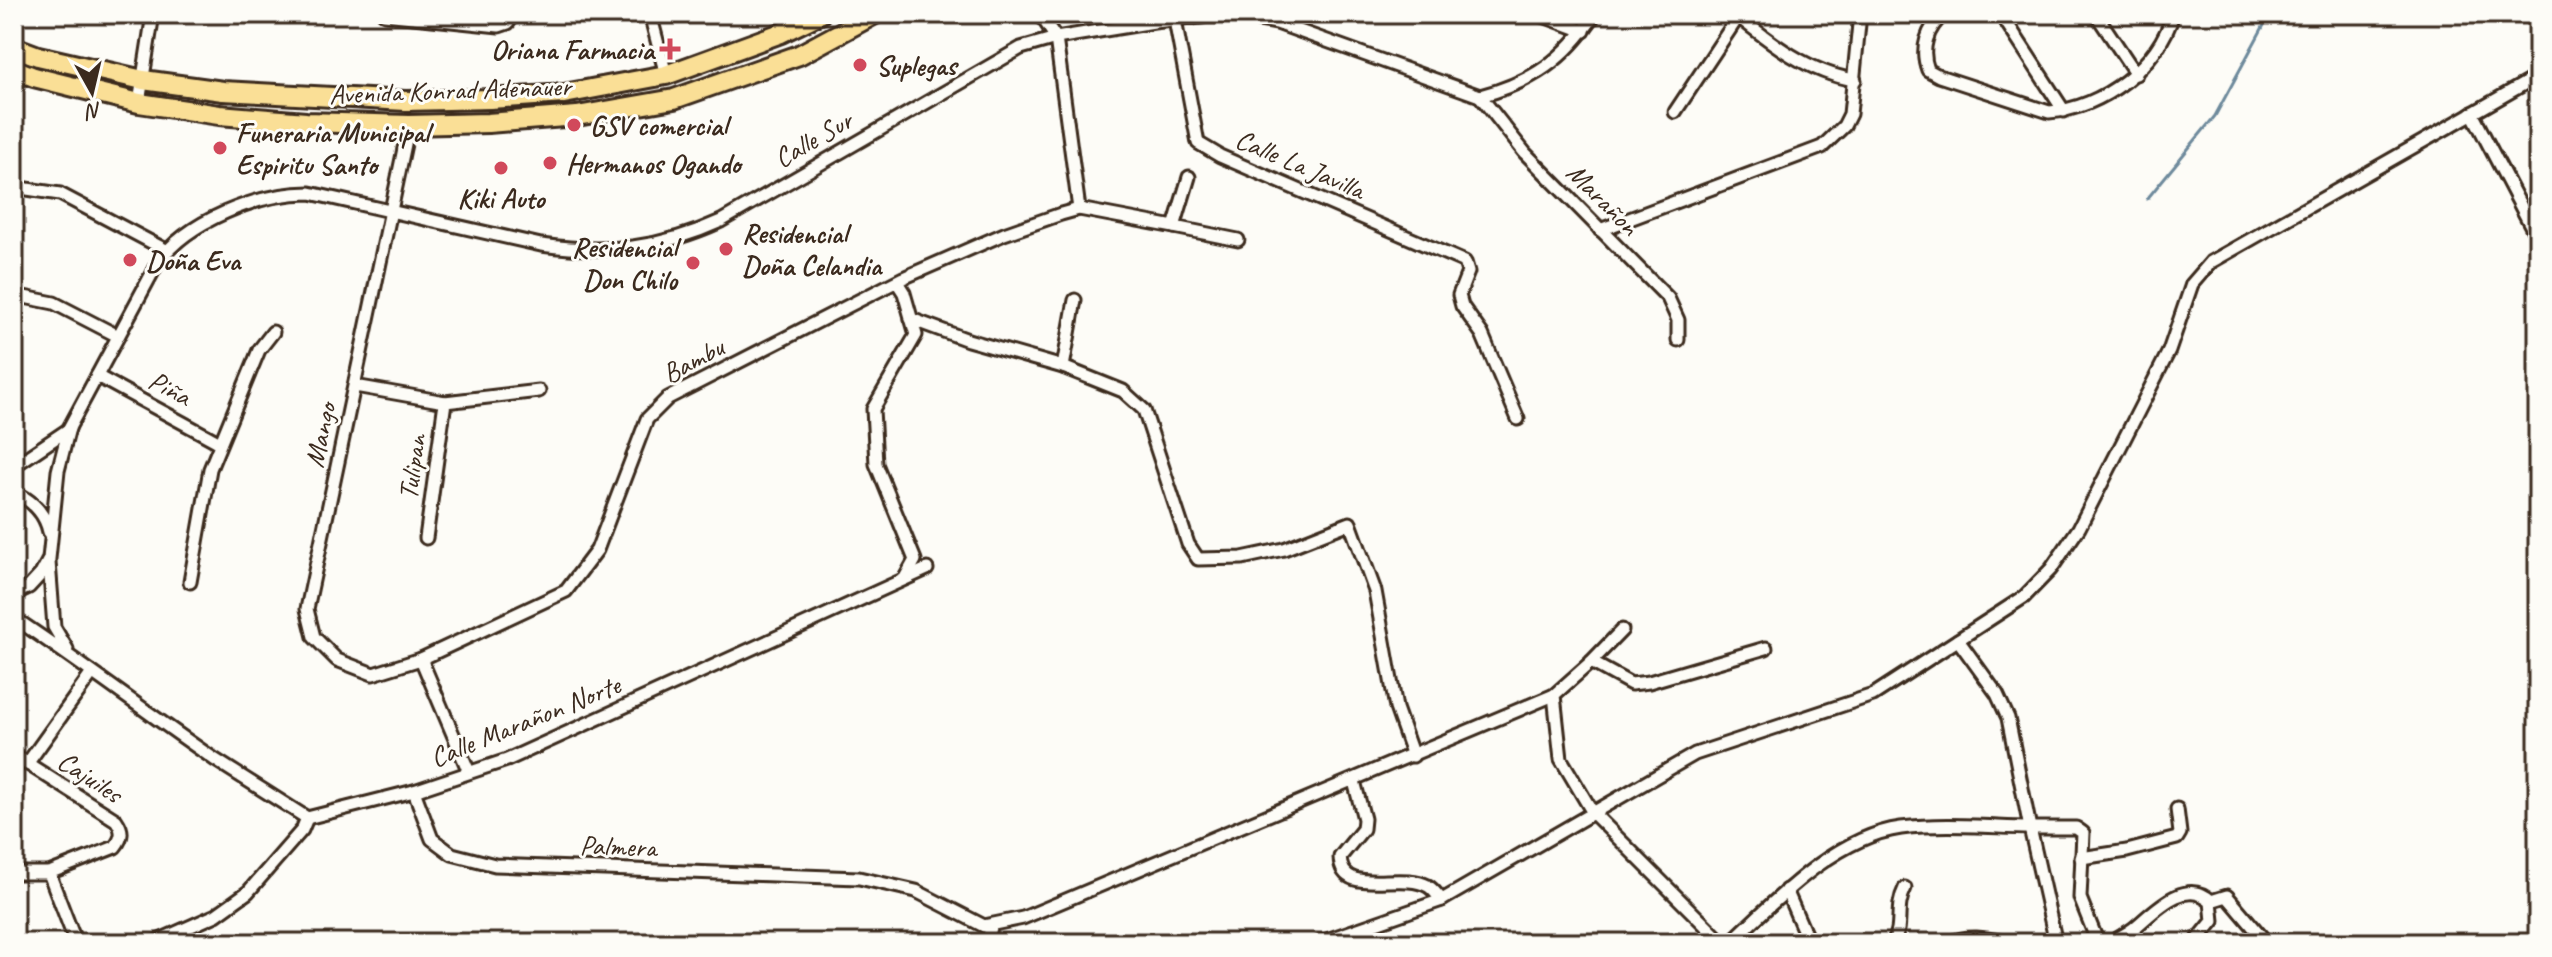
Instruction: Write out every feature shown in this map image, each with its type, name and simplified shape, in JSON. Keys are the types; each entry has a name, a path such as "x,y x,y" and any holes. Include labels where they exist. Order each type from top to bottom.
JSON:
{"main road":[{"name":"Avenida Konrad Adenauer","path":"14,69 34,77 139,103 219,115 306,122 409,125 488,123 577,116 674,99 818,47 875,14"},
{"name":"Avenida Konrad Adenauer","path":"14,47 38,56 143,80 223,91 406,101 490,99 564,94 666,75 813,18"},
{"path":"813,18 818,47"}],"street":[{"path":"139,103 153,14"},
{"path":"384,14 499,26 514,16"},
{"path":"650,14 666,75"},
{"path":"1040,14 1056,38 1079,209 1238,240"},
{"path":"1538,14 1584,31"},
{"path":"1480,96 1510,88 1547,69 1584,31 1595,14"},
{"path":"1600,230 1822,147 1844,126 1850,114 1860,14"},
{"path":"1944,14 1932,26 1927,37 1924,51 1928,70 2049,112 2064,111 2112,92 2136,74 2170,27 2173,14"},
{"path":"2001,14 2064,111"},
{"path":"2096,14 2136,74"},
{"name":"Calle Sur","path":"166,250 197,227 265,198 287,193 310,193 574,250 650,246 688,236 721,221 1021,48 1056,38 1210,15 1277,23 1480,96"},
{"path":"1675,112 1736,16 1785,52 1824,74 1855,80"},
{"name":"Calle La Javilla","path":"1175,20 1198,143 1220,156 1465,262 1468,272 1459,295 1462,306 1482,334 1518,419"},
{"path":"1318,943 1442,900 1695,754 1873,695 2024,597 2051,569 2079,528 2169,351 2192,284 2211,262 2538,76"},
{"name":"Marañon","path":"1480,96 1525,153 1668,298 1678,320 1678,340"},
{"path":"2472,113 2533,215 2538,239"},
{"name":"Mango","path":"337,660 314,637 307,609 409,125"},
{"path":"1174,227 1189,177"},
{"path":"14,187 60,194 166,250 69,428 58,471 49,559 54,627 72,656"},
{"name":"Bambu","path":"337,660 373,674 421,659 566,591 597,550 647,419 668,398 897,282 1004,234 1079,209"},
{"path":"897,282 904,293 916,335 873,409 876,464 915,560 904,579"},
{"path":"14,295 54,303 118,336"},
{"path":"1063,367 1075,300"},
{"path":"911,319 968,340 1063,367 1123,391 1144,410 1188,544 1198,559 1242,558 1284,549 1350,523 1375,591 1396,708 1413,756"},
{"path":"190,582 210,469 259,350 273,332"},
{"name":"Piña","path":"97,376 220,443"},
{"path":"355,386 445,402 539,391"},
{"name":"Tulipan","path":"426,538 445,402"},
{"path":"14,466 69,428"},
{"path":"14,492 40,510 51,540"},
{"path":"14,594 29,587 49,559"},
{"name":"Calle Marañon Norte","path":"307,818 414,791 507,760 927,569"},
{"path":"14,618 216,760 307,818 302,830 248,892 216,915 156,942"},
{"path":"988,943 991,926 1023,918 1554,695 1622,630"},
{"path":"1958,640 1997,694 2008,718 2056,943"},
{"path":"1591,662 1631,684 1649,682 1766,648"},
{"path":"421,659 469,772"},
{"path":"27,764 92,673"},
{"path":"1554,695 1561,759 1593,813 1723,943"},
{"name":"Cajuiles","path":"14,755 116,820 121,828 121,839 115,847 49,873"},
{"path":"1354,781 1364,819 1363,829 1340,857 1340,868 1348,878 1366,882 1390,879 1427,886 1442,900"},
{"name":"Palmera","path":"414,791 432,839 452,854 495,865 859,878 916,891 975,923 991,926"},
{"path":"2081,858 2127,851 2177,838 2180,833 2177,809"},
{"path":"1730,943 1786,890 1843,847 1897,828 1959,826 2080,829 2083,833 2080,898 2098,943"},
{"path":"14,873 49,873 76,943"},
{"path":"1893,943 1898,935 1898,904 1905,888"},
{"path":"1786,890 1809,943"},
{"path":"2111,943 2132,930 2163,902 2179,895 2199,894 2211,901 2227,896 2267,943"},
{"path":"2195,943 2213,921 2211,901"},
{"path":"1948,943 1983,937 2010,943"}],"waterway":[{"path":"2147,199 2215,116 2267,14"}],"place":[{"name":"Oriana Farmacia","path":"670,49"},
{"name":"Suplegas","path":"860,65"},
{"name":"GSV comercial","path":"574,125"},
{"name":"Funeraria Municipal Espiritu Santo","path":"220,148"},
{"name":"Hermanos Ogando","path":"550,163"},
{"name":"Kiki Auto","path":"501,168"},
{"name":"Residencial Doña Celandia","path":"726,249"},
{"name":"Doña Eva","path":"130,260"},
{"name":"Residencial Don Chilo","path":"693,263"}]}
